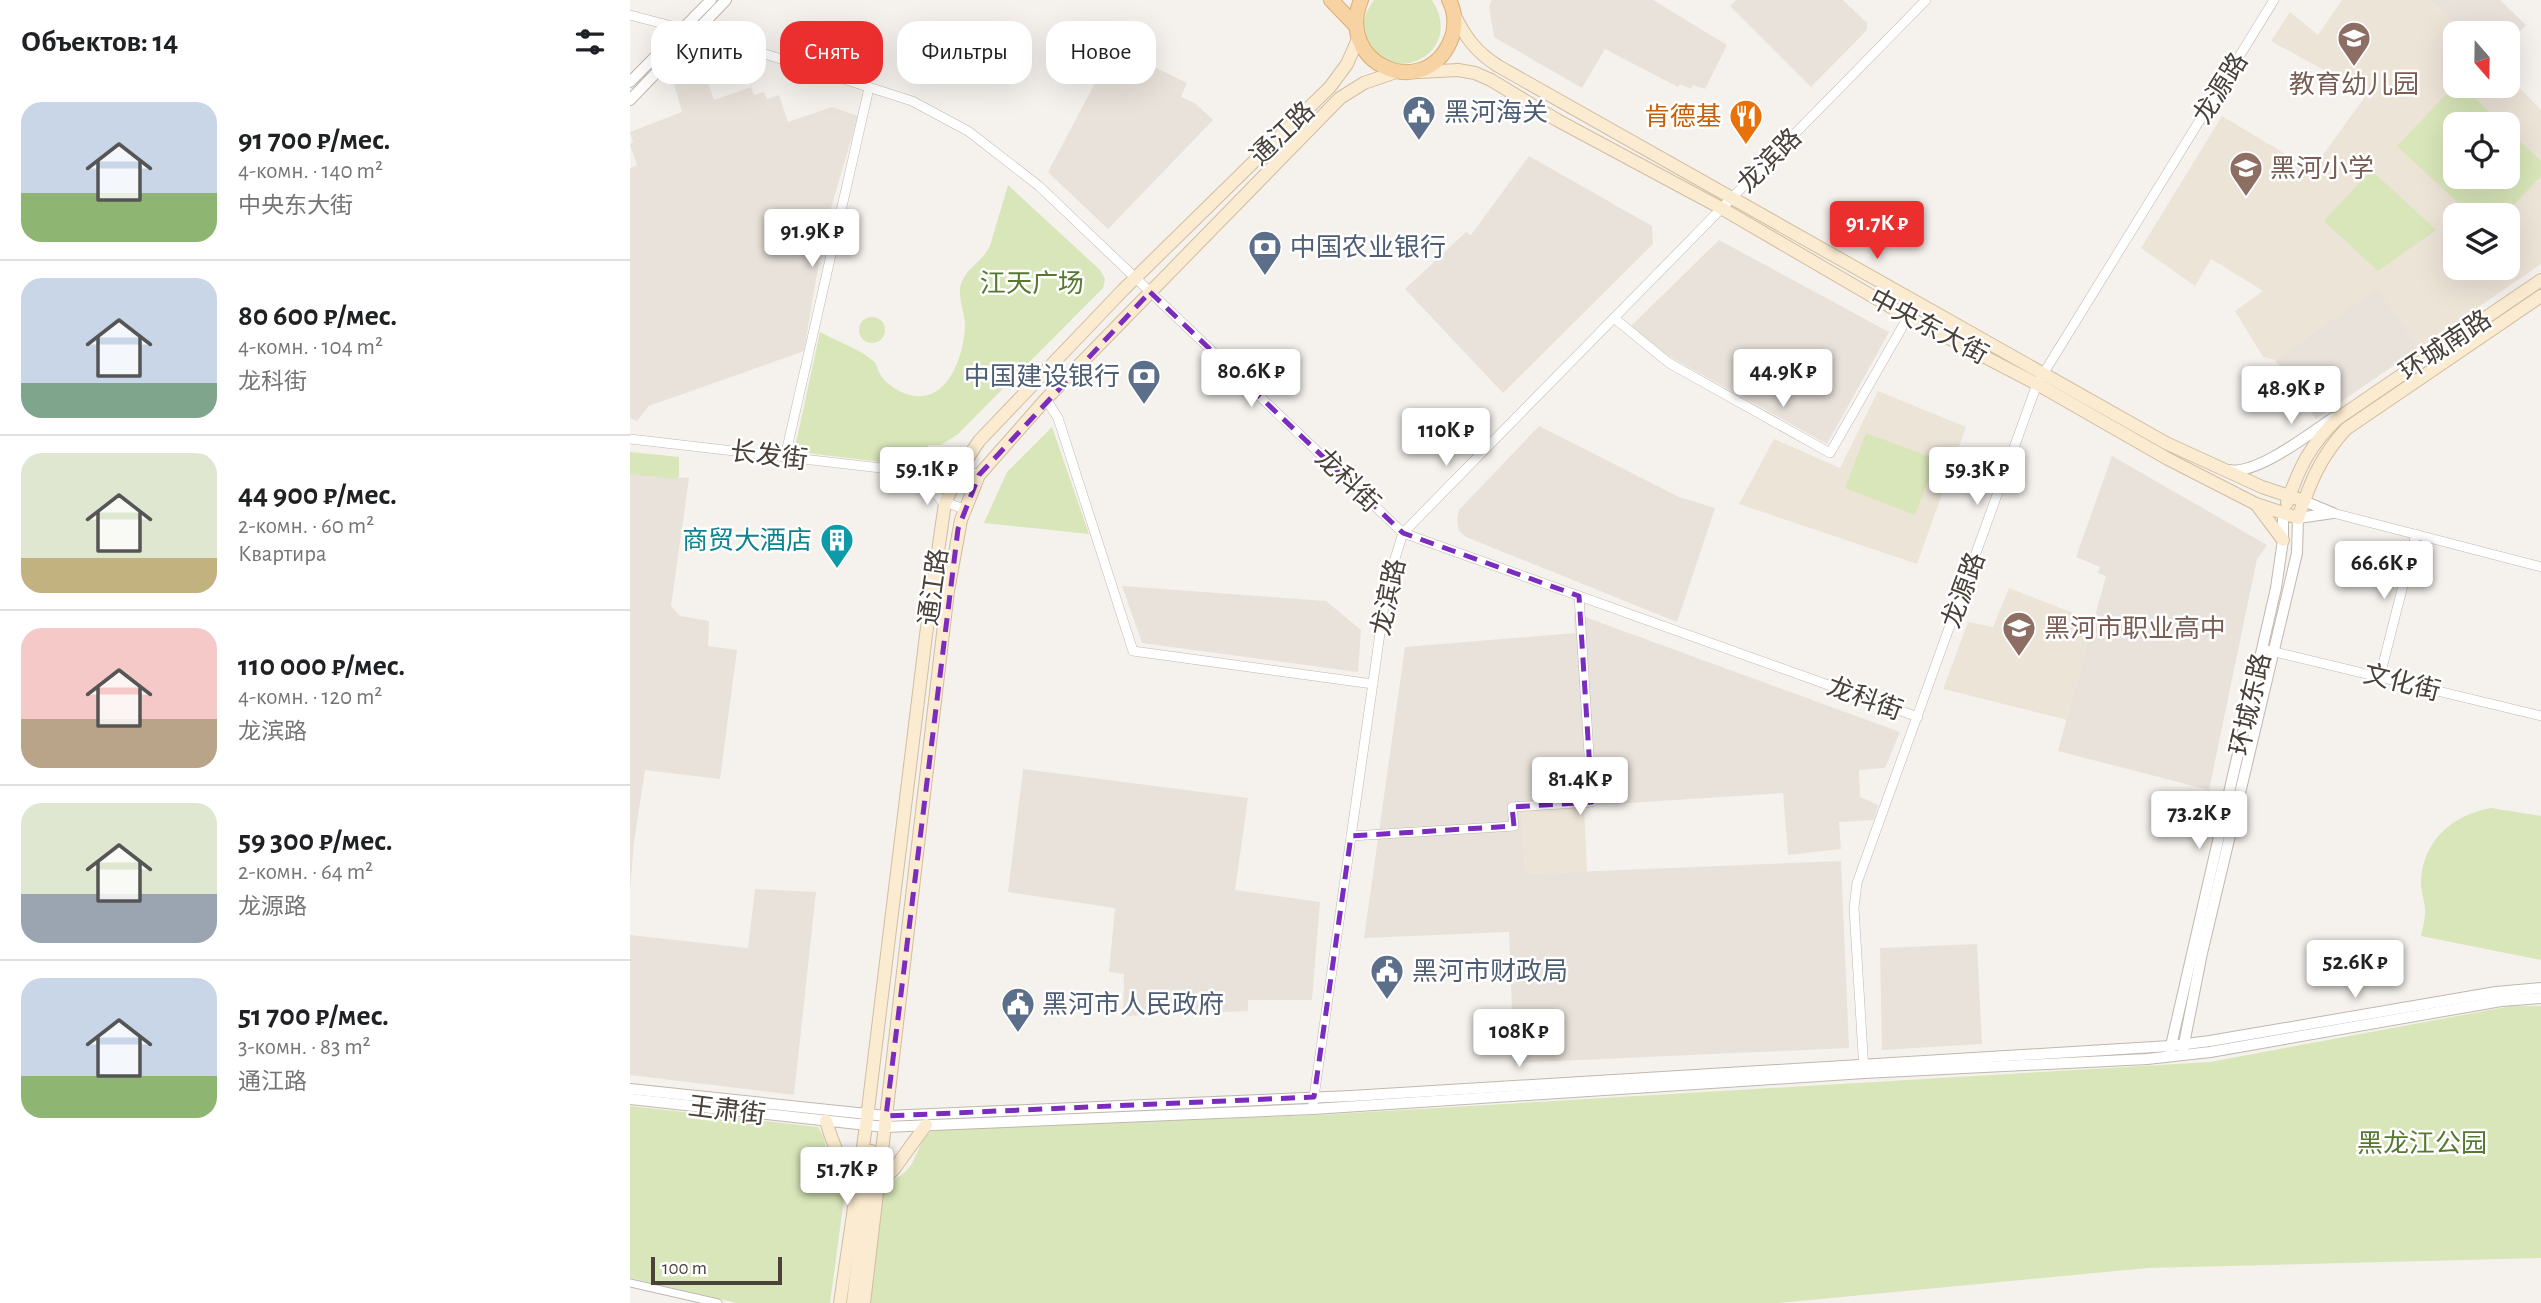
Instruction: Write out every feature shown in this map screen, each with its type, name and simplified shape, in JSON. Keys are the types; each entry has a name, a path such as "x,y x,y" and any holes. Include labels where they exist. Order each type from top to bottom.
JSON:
{"main road":[{"path":"1331,0 1357,32 1373,60 1404,72 1426,68 1446,50 1455,25 1452,4"},
{"path":"1357,32 1357,11 1361,0"},
{"name":"中央东大街","path":"1452,4 1471,44 1485,58 2040,379 2168,459 2256,504 2298,518"},
{"name":"通江路","path":"876,1121 922,663 945,503 961,468 979,441 1135,278 1330,87 1347,64 1357,32"},
{"name":"中央东大街","path":"1404,72 1458,70 1483,76 1557,120 1721,208 1908,317 2040,379 2166,443 2304,501"},
{"name":"通江路","path":"853,1303 948,591 964,509 979,475 1046,399 1340,98 1364,83 1404,72"},
{"name":"环城南路","path":"2283,514 2307,454 2318,437 2337,419 2541,280"},
{"name":"环城南路","path":"2298,518 2320,462 2346,429 2541,296"},
{"path":"2256,504 2283,540"},
{"path":"826,1121 834,1146 848,1173 857,1183"},
{"path":"840,1303 857,1183 876,1121"},
{"path":"864,1303 878,1185 876,1121"},
{"path":"878,1185 901,1160 926,1125"}],"street":[{"path":"694,21 710,0"},
{"path":"700,21 726,0"},
{"name":"龙滨路","path":"1313,1103 1387,584 1403,533 1926,0"},
{"name":"龙源路","path":"1864,1069 1854,908 1857,883 2040,379 2271,1"},
{"name":"龙科街","path":"630,15 651,21"},
{"name":"龙科街","path":"766,56 912,101 968,131 1039,186 1403,533 1918,717"},
{"path":"630,82 651,63"},
{"path":"630,100 651,75"},
{"path":"785,457 869,88"},
{"path":"1614,318 1669,363 1830,453 1908,317"},
{"path":"1046,399 1058,418 1133,651 1373,684"},
{"path":"2221,468 2238,471 2262,462 2363,400"},
{"name":"长发街","path":"630,439 907,471 946,464 979,475"},
{"path":"907,471 923,479 945,503 964,509"},
{"path":"2304,501 2333,513 2541,567"},
{"path":"2298,518 2333,513"},
{"name":"环城东路","path":"2183,1050 2267,650 2283,540 2283,514"},
{"name":"环城东路","path":"2170,1051 2267,650 2297,552 2298,518"},
{"path":"2380,676 2416,534"},
{"path":"1351,836 1514,826 1513,807 1592,802 1579,596"},
{"name":"文化街","path":"2267,650 2541,716"},
{"path":"2183,1050 2483,994 2541,988"},
{"path":"630,1089 926,1125 2183,1050 2501,1001 2541,998"},
{"name":"王肃街","path":"630,1099 826,1121 876,1121"},
{"path":"876,1121 1313,1103"},
{"path":"630,1283 718,1303"}],"highlighted area":[{"path":"1150,292 1403,533 1579,596 1592,802 1512,807 1514,826 1351,836 1314,1097 886,1116 958,529 979,475"}],"shaded area":[{"path":"1492,0 1653,0 1727,45 1705,89 1693,85 1691,89 1680,84 1678,87 1605,49 1582,88 1494,37 1489,6"},
{"path":"1736,0 1843,0 1867,23 1867,30 1811,87 1730,6"},
{"path":"2342,0 2430,0 2452,21 2443,21 2443,98 2520,98 2520,88 2541,110 2541,264 2520,278 2520,203 2443,203 2443,280 2518,280 2419,348 2378,289 2275,360 2263,357 2235,311 2263,291 2211,259 2195,286 2141,248 2222,116 2312,170 2367,94 2271,41 2290,12 2318,35"},
{"path":"2430,0 2500,0 2526,25 2520,32 2520,21 2452,21"},
{"path":"1156,68 1187,83 1181,97 1195,103 1213,120 1108,229 1048,172 1094,84 1156,84"},
{"path":"674,84 709,84 714,100 751,87 754,95 764,92 767,99 779,95 788,122 832,107 858,116 824,232 804,351 649,406 637,421 630,418 630,168 637,165 630,145 633,142 630,132 682,112"},
{"path":"1529,156 1652,226 1653,244 1503,393 1405,289 1466,232 1471,235"},
{"path":"1719,240 1889,332 1827,444 1663,353 1631,326"},
{"path":"2378,288 2419,348 2316,419 2275,360"},
{"path":"1878,391 1966,427 1917,564 1739,504 1774,439 1840,468"},
{"path":"1539,426 1679,497 1715,508 1677,622 1466,537 1459,531 1459,510"},
{"path":"2112,456 2267,545 2257,559 2209,790 2058,751 2106,576 2098,573 2100,567 2076,557"},
{"path":"630,474 689,478 671,606 680,616 709,621 708,646 737,650 720,779 645,770 630,890"},
{"path":"1122,586 1326,601 1361,630 1358,672 1142,643"},
{"name":"黑河市职业高中","path":"2009,588 2094,621 2067,720 1943,689 1968,622 1993,627"},
{"path":"1574,613 1900,732 1885,768 1859,770 1860,797 1878,805 1874,820 1839,822 1841,849 1788,855 1783,793 1522,810 1525,874 1841,861 1849,1048 1514,1063 1509,932 1364,938 1405,647 1575,633"},
{"path":"1023,769 1248,798 1235,890 1320,902 1312,1000 1248,1000 1248,1011 1123,1016 1124,974 1109,972 1115,908 1008,892"},
{"path":"1584,807 1587,872 1525,874 1522,810"},
{"path":"755,889 816,892 794,1095 630,1075 630,935 748,948"},
{"path":"1977,944 1982,1044 1882,1050 1880,948"}],"green space":[{"path":"1374,0 1432,0 1440,20 1439,37 1431,51 1418,60 1403,64 1388,62 1374,53 1365,36 1364,22"},
{"path":"2443,98 2475,98 2489,112 2443,112 2443,189 2397,146"},
{"path":"2520,141 2541,161 2541,176 2515,203 2458,203 2443,189 2520,189"},
{"path":"2371,170 2436,230 2378,271 2324,221"},
{"name":"江天广场","path":"1008,185 1100,270 1105,279 1103,288 958,434 941,445 928,445 927,454 918,464 798,452 796,443 820,332 866,356 875,363 884,380 904,393 918,396 931,394 950,378 964,339 961,284 990,246"},
{"path":"872,317 881,321 885,330 881,339 872,343 863,339 859,330 863,321"},
{"path":"1052,427 1089,534 984,523 1007,472"},
{"path":"1866,433 1936,459 1915,515 1845,488"},
{"path":"630,452 679,457 679,476 675,479 630,474"},
{"path":"2491,808 2541,816 2541,960 2421,936 2425,911 2421,881 2427,853 2442,832 2453,823 2477,811"},
{"name":"黑龙江公园","path":"2511,1006 2541,1006 2541,1258 2148,1268 1777,1303 868,1303 883,1186 909,1168 924,1140 933,1130 1318,1115 2210,1062"},
{"path":"630,1106 818,1127 824,1137 828,1162 846,1184 830,1303 737,1303 630,1278"}],"place":[{"name":"教育幼儿园","path":"2354,68"},
{"name":"黑河海关","path":"1419,142"},
{"name":"肯德基","path":"1746,146"},
{"name":"黑河小学","path":"2246,198"},
{"name":"中国农业银行","path":"1265,277"},
{"name":"中国建设银行","path":"1144,406"},
{"name":"商贸大酒店","path":"837,570"},
{"name":"黑河市职业高中","path":"2019,658"},
{"name":"黑河市财政局","path":"1387,1001"},
{"name":"黑河市人民政府","path":"1018,1034"}]}
